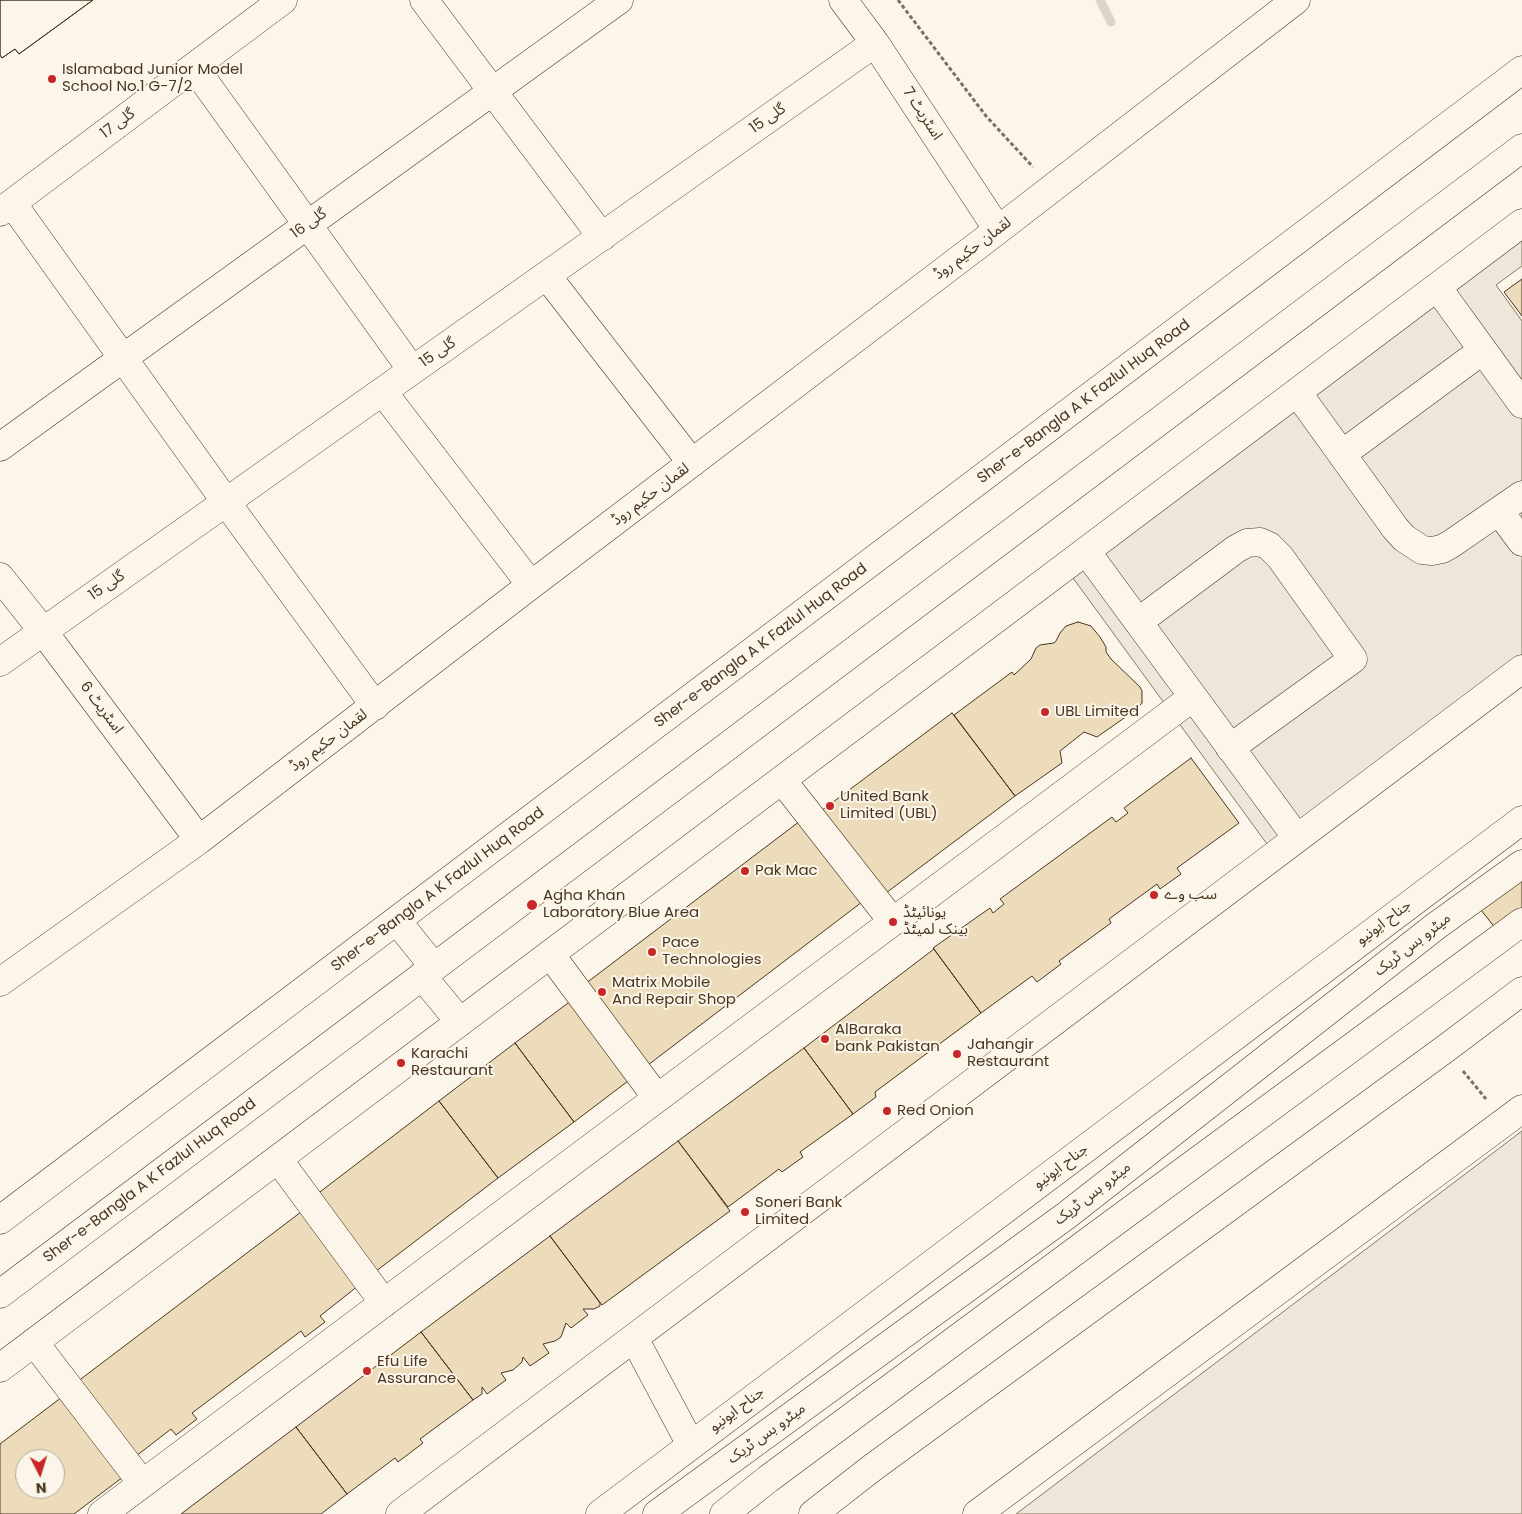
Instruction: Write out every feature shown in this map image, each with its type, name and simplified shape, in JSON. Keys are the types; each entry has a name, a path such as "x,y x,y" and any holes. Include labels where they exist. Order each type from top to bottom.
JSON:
{"street":[{"name":"گلی 17","path":"6,208 283,0"},
{"path":"424,0 602,237"},
{"name":"گلی 16","path":"0,447 619,0"},
{"name":"اسٹریٹ 7","path":"843,0 875,43 998,230"},
{"name":"لقمان حکیم روڈ","path":"0,982 199,840 1296,0"},
{"name":"گلی 15","path":"0,662 875,43"},
{"path":"194,67 412,370"},
{"name":"Sher-e-Bangla A K Fazlul Huq Road","path":"0,1220 1522,70"},
{"name":"Sher-e-Bangla A K Fazlul Huq Road","path":"0,1294 1522,148"},
{"path":"6,208 123,358 375,706"},
{"path":"0,1368 1522,223"},
{"path":"547,276 692,463"},
{"path":"1437,287 1522,404"},
{"path":"1342,454 1483,350"},
{"path":"383,392 531,585"},
{"path":"1297,392 1395,528 1404,538 1422,550 1442,549 1522,495"},
{"path":"1499,511 1522,542"},
{"path":"1138,622 1236,549 1247,543 1260,542 1269,546 1280,557 1353,659 1230,748"},
{"path":"1086,551 1297,838"},
{"name":"اسٹریٹ 6","path":"0,577 43,631 199,840"},
{"path":"400,1514 1522,669"},
{"path":"102,1514 1193,697"},
{"path":"782,780 892,922"},
{"name":"جناح ایونیو","path":"600,1514 1522,820"},
{"name":"میٹرو بس ٹریک","path":"657,1514 1067,1215 1436,926 1522,864"},
{"path":"397,921 460,1022"},
{"path":"724,1514 768,1479 1088,1240 1522,922"},
{"path":"550,954 657,1098"},
{"path":"813,1514 872,1468 1522,991"},
{"path":"977,1514 1513,1116"},
{"path":"278,1159 384,1303"},
{"path":"634,1338 691,1445"},
{"path":"34,1342 142,1483"}],"path":[{"path":"898,0 986,116 1035,169"},
{"path":"1445,1049 1513,1116"}],"shaded area":[{"path":"1522,223 1522,266 1496,285 1522,321 1522,669 1275,855 1065,567"},
{"path":"1522,1131 1522,1514 1016,1514"}],"building":[{"name":"Islamabad Junior Model School No.1 G-7/2","path":"0,0 93,0 19,54 15,49 2,58 0,55"},
{"name":"Islamabad Junior Model School No.1 G-7/2","path":"0,0 93,0 19,54 15,49 2,58 0,55"},
{"path":"1522,279 1522,316 1504,292"},
{"name":"UBL Limited","path":"1078,622 1091,626 1100,637 1111,659 1140,687 1142,703 1137,709 1097,737 1084,732 1060,751 1062,763 1015,796 954,715 1012,672 1014,675 1031,659 1036,648 1040,645 1054,643 1066,626"},
{"path":"952,713 1015,796 882,896 817,814"},
{"path":"1191,758 1239,823 1177,868 1181,874 1160,889 1157,884 1109,919 1111,923 1059,961 1061,964 1037,982 1032,976 981,1013 933,948 990,908 993,913 1004,904 1000,899 1112,817 1116,822 1128,813 1124,808"},
{"path":"804,818 866,899 644,1068 581,987"},
{"path":"1522,880 1522,917 1500,934 1481,910"},
{"path":"934,949 981,1013 875,1092 876,1097 853,1114 804,1048"},
{"path":"572,1000 632,1078 574,1122 515,1043"},
{"path":"515,1043 574,1122 498,1178 439,1101"},
{"path":"804,1048 853,1114 800,1152 803,1157 782,1172 779,1169 728,1207 678,1141"},
{"path":"439,1101 498,1178 371,1275 312,1198"},
{"path":"678,1141 730,1211 602,1305 550,1236"},
{"path":"301,1212 358,1286 320,1316 325,1322 305,1337 301,1331 192,1413 197,1419 176,1435 171,1429 131,1460 73,1385"},
{"path":"550,1236 600,1303 600,1306 594,1309 583,1309 588,1315 571,1328 566,1323 561,1337 555,1341 543,1344 549,1353 530,1366 523,1357 522,1362 513,1370 501,1373 506,1380 487,1394 482,1387 482,1394 473,1400 421,1332"},
{"path":"421,1332 473,1400 420,1439 423,1443 398,1462 395,1458 347,1494 296,1427"},
{"path":"66,1394 127,1474 74,1514 0,1514 0,1444"},
{"path":"296,1427 347,1494 321,1514 181,1514"}],"waterway":[{"path":"1100,0 1111,22"}],"place":[{"name":"Islamabad Junior Model School No.1 G-7/2","path":"52,79"},
{"name":"UBL Limited","path":"1045,712"},
{"name":"United Bank Limited (UBL)","path":"830,806"},
{"name":"Pak Mac","path":"745,871"},
{"name":"سب وے","path":"1154,895"},
{"name":"Agha Khan Laboratory Blue Area","path":"532,905"},
{"name":"یونائیٹڈ بینک لمیٹڈ","path":"893,922"},
{"name":"Pace Technologies","path":"652,952"},
{"name":"Matrix Mobile And Repair Shop","path":"602,992"},
{"name":"AlBaraka bank Pakistan","path":"825,1039"},
{"name":"Jahangir Restaurant","path":"957,1054"},
{"name":"Karachi Restaurant","path":"401,1063"},
{"name":"Red Onion","path":"887,1111"},
{"name":"Soneri Bank Limited","path":"745,1212"},
{"name":"Efu Life Assurance","path":"367,1371"}]}
